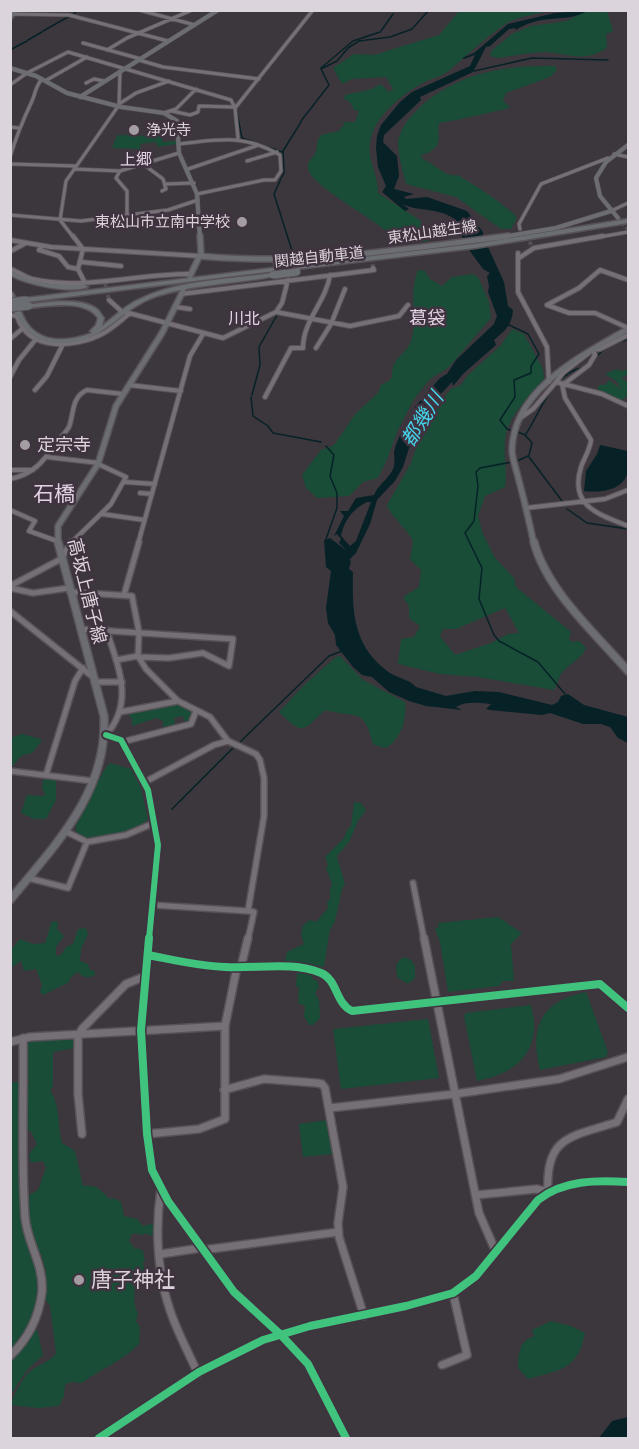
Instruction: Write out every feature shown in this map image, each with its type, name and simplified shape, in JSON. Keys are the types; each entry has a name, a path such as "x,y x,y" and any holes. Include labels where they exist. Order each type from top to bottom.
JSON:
{"highway":[{"name":"関越自動車道","path":"10,302 27,303 273,273 297,266 517,240 628,223"},
{"path":"11,271 28,282 75,287 232,274"},
{"name":"関越自動車道","path":"27,303 232,274 273,273"},
{"path":"10,292 26,326 33,333 50,340 69,340 96,333 127,308 152,296 184,288 273,273"},
{"path":"10,283 31,326 44,335 64,339 79,337 90,332 100,322 98,312 84,306 27,303 10,307"}],"main road":[{"path":"80,97 218,11"},
{"path":"10,68 43,80 56,90 80,97 164,113 178,123 179,153 194,183 197,197 200,256 191,275"},
{"path":"618,218 598,194 594,182 599,167 628,145"},
{"name":"東松山越生線","path":"200,256 277,261 297,266 386,257 517,240 611,211"},
{"name":"高坂上唐子線","path":"10,900 65,831 81,806 103,755 106,735 104,716 57,541 60,520 98,463 116,406 168,323 182,293"},
{"path":"628,328 564,367 549,382 520,418 513,437 512,452 540,562 550,580 628,672"}],"street":[{"path":"139,10 195,25"},
{"path":"107,50 121,40 174,20 192,10"},
{"path":"234,108 313,10"},
{"path":"12,14 69,15 168,41"},
{"path":"83,43 163,67 259,79"},
{"path":"10,85 27,73 68,52 231,100 238,138"},
{"path":"10,157 34,97 35,87 43,80 87,57"},
{"path":"118,105 120,72"},
{"path":"86,83 94,79 104,81"},
{"path":"84,281 78,269 83,249 60,220 64,187 118,105 136,93 169,81"},
{"path":"172,111 196,89"},
{"path":"164,113 172,111 195,114 199,106 234,108"},
{"path":"178,123 181,113"},
{"path":"10,127 20,128"},
{"path":"10,215 81,221 168,210 197,197 264,180 275,180 281,171 281,156 277,152 238,138 178,144"},
{"path":"192,141 193,147"},
{"path":"188,170 257,145"},
{"path":"247,161 277,152"},
{"path":"10,164 120,171 179,153"},
{"path":"614,154 628,157"},
{"path":"519,229 521,220 541,184 608,158"},
{"path":"143,164 163,179 166,189 162,191"},
{"path":"120,171 116,178 127,191 127,215"},
{"path":"165,184 194,183"},
{"path":"611,211 628,203"},
{"path":"521,220 526,232"},
{"path":"549,382 547,347 518,292 519,255 531,247 628,232"},
{"path":"10,240 42,246 200,256"},
{"path":"11,251 24,244"},
{"path":"42,246 39,250 59,256 68,267 78,269"},
{"path":"277,261 279,281"},
{"path":"81,262 121,266"},
{"path":"182,293 374,270 373,268"},
{"path":"628,280 600,270 579,288 547,305 569,313 595,312 628,328"},
{"path":"11,271 39,280 105,282 169,273 191,275"},
{"path":"265,397 291,348 303,348 302,333 329,285 330,275"},
{"path":"109,300 124,312 223,338 278,312 290,280"},
{"path":"316,348 331,324 345,289"},
{"path":"278,312 350,326 399,316 408,305"},
{"path":"176,307 190,309"},
{"path":"10,315 17,316 22,329 36,339 63,344 79,343 96,338 124,312"},
{"path":"10,339 22,329"},
{"path":"124,595 190,356 203,334"},
{"path":"628,335 600,350 591,351 563,373 561,383 565,398 591,440 591,446 580,472 578,492 583,502 595,514 628,526"},
{"path":"10,377 19,360 36,339"},
{"path":"35,390 47,376 63,344"},
{"path":"520,418 561,383 589,365 595,355 591,351"},
{"path":"561,383 602,394 628,406"},
{"path":"129,385 181,391"},
{"path":"10,479 35,470 47,457 69,426 69,413 82,392 87,390 123,394"},
{"path":"10,587 61,559 70,543 111,504 124,482 125,476 98,463 47,457"},
{"path":"10,470 35,470"},
{"path":"124,482 155,484"},
{"path":"526,508 605,499 628,490"},
{"path":"140,493 152,494"},
{"path":"10,510 35,521 29,531 57,541"},
{"path":"102,514 144,520"},
{"path":"10,587 33,592 70,590 132,596 139,632 139,657 146,669 178,702 210,717 228,741 256,754 262,768 263,826 248,911"},
{"path":"10,611 83,668 93,679 122,682"},
{"path":"80,629 233,639 229,666 203,654 116,660"},
{"path":"105,629 122,682 123,699 114,728 106,735"},
{"path":"46,775 75,681 83,668"},
{"path":"120,712 178,702"},
{"path":"122,742 161,729 191,724 196,711"},
{"path":"106,735 118,738 122,742 145,782 158,845 141,1030 147,1134 152,1170 160,1190 243,1303 281,1335 308,1364 346,1438"},
{"path":"145,782 214,745 228,741"},
{"path":"10,771 93,781"},
{"path":"65,831 87,842 126,835 154,823"},
{"path":"28,878 68,888 87,842"},
{"path":"413,883 476,1195 485,1230 496,1252"},
{"path":"147,1134 189,1130 222,1122 226,1115 225,1026 254,912 153,905"},
{"path":"148,955 216,967 286,967 324,974 343,1006 352,1011 600,984 628,1008"},
{"path":"82,1134 78,1094 78,1036 82,1029 126,984 146,976"},
{"path":"10,1042 23,1038 225,1026"},
{"path":"10,1356 18,1350 32,1330 42,1284 40,1268 30,1242 25,1218 23,1038"},
{"path":"330,1108 455,1094 559,1078 628,1057"},
{"path":"224,1090 264,1080 317,1083 322,1084 325,1088 343,1186 338,1232 364,1316"},
{"path":"548,1191 545,1171 556,1148 568,1138 616,1122 628,1099"},
{"path":"99,1438 198,1374 243,1348 281,1335 453,1293 476,1276 538,1200 548,1191 568,1184 628,1182"},
{"path":"476,1195 537,1189 548,1191"},
{"path":"160,1190 158,1204 166,1298 198,1374"},
{"path":"161,1254 338,1232"},
{"path":"442,1365 467,1355 453,1293"}],"green space":[{"path":"587,10 607,11 613,31 606,34 607,48 599,53 584,56 546,52 498,58 490,56 492,50 512,34 531,26 567,21"},
{"path":"459,11 549,11 506,24 481,42 447,72 402,96 377,124 370,140 370,156 378,193 421,221 421,227 428,232 429,241 401,244 381,227 321,185 312,176 308,163 316,152 317,142 321,135 339,131 345,123 338,122 355,122 359,111 354,110 350,102 344,99 345,95 369,90 381,84 389,92 393,89 386,77 352,79 342,84 333,68 354,54 374,55 439,35"},
{"path":"555,66 557,70 550,77 506,93 503,100 510,108 440,123 437,145 432,151 421,156 445,173 467,180 508,209 517,218 511,229 501,229 456,197 406,184 399,153 399,139 409,119 429,99 461,81 495,70"},
{"path":"117,135 162,136 163,142 176,141 176,144 158,147 156,142 140,144 141,149 112,148"},
{"path":"418,270 425,271 430,279 442,286 452,277 472,274 478,277 489,302 491,318 448,368 430,379 414,399 378,478 363,482 349,496 317,498 306,488 302,475 321,450 334,445 356,413 378,393 381,385 391,378 394,364 408,348 413,333 414,289"},
{"path":"512,329 524,334 543,369 544,379 522,405 508,427 505,441 505,487 485,496 478,516 483,534 495,558 514,578 516,587 571,632 569,639 572,642 579,641 586,648 582,655 562,672 554,690 478,677 440,674 398,664 401,639 414,637 420,626 409,618 409,606 403,597 419,587 421,570 410,559 413,541 387,505 442,400 451,389 461,385 468,375 501,345","holes":["505,608 519,633 508,634 491,643 455,655 440,636 443,629 456,629"]},
{"path":"616,369 622,371 628,369 628,374 621,378 628,382 628,395 621,401 609,394 597,391 599,385 605,385 609,380 621,389 616,381 605,374"},
{"path":"340,656 363,680 405,702 402,727 397,738 388,747 373,744 366,724 357,716 326,710 308,726 300,728 294,726 279,712 304,685"},
{"path":"173,704 182,705 194,713 191,722 184,721 183,716 174,718 175,725 163,727 163,721 156,718 132,726 132,719 128,714 130,712"},
{"path":"22,734 41,739 41,742 32,753 21,756 11,768 10,738"},
{"path":"110,763 131,769 140,784 148,819 139,827 128,832 89,839 76,832 76,825"},
{"path":"44,776 56,778 56,800 46,819 34,819 21,813 27,795 43,796 45,794 42,788"},
{"path":"354,802 361,803 366,810 358,821 349,842 337,856 345,884 335,921 330,930 324,966 316,969 284,963 287,952 304,944 301,935 303,925 310,920 316,922 328,908 327,902 330,899 332,884 325,857 344,838 351,826"},
{"path":"498,917 522,933 511,944 514,981 503,981 499,986 448,992 440,942 435,928 439,927 438,923"},
{"path":"52,921 58,922 57,929 64,936 56,947 56,956 61,955 66,947 73,944 78,929 86,928 88,934 81,949 80,961 88,964 90,970 95,971 95,975 86,977 78,972 68,983 43,995 40,992 42,985 36,969 24,971 21,961 11,968 11,950 20,939 33,944 45,943"},
{"path":"404,957 411,960 415,966 415,978 408,984 398,978 396,972 397,963"},
{"path":"297,973 311,974 313,980 317,980 319,987 315,993 319,1000 320,1018 313,1025 309,1025 304,1016 305,1006 298,1003"},
{"path":"586,992 608,1052 606,1057 540,1070 536,1041 542,1018 558,1002"},
{"path":"531,1005 534,1034 524,1056 505,1072 477,1081 464,1016 466,1013"},
{"path":"428,1019 439,1078 341,1089 333,1029"},
{"path":"75,1039 75,1048 54,1052 53,1055 53,1087 50,1090 57,1109 62,1143 75,1151 83,1186 95,1187 109,1199 113,1198 121,1202 124,1216 137,1219 143,1226 156,1223 155,1233 150,1236 147,1233 142,1235 135,1233 131,1235 129,1241 135,1249 143,1251 145,1261 134,1296 138,1313 136,1321 140,1327 139,1344 82,1383 71,1382 65,1385 64,1396 59,1406 38,1408 11,1405 15,1393 27,1374 56,1353 50,1306 43,1295 46,1272 41,1254 29,1237 29,1195 38,1190 46,1168 43,1161 31,1163 29,1154 37,1144 28,1130 25,1111 25,1098 30,1080 26,1081 26,1044 30,1040"},
{"path":"20,1081 23,1230 37,1267 38,1280 35,1310 30,1327 11,1353 10,1083"},
{"path":"328,1120 333,1154 303,1157 299,1124"},
{"path":"551,1321 571,1326 585,1333 582,1345 578,1355 566,1366 528,1379 518,1368 520,1349 525,1341 534,1336 532,1330"},
{"path":"37,1329 43,1355 27,1370 11,1394 11,1359"}],"water":[{"name":"都幾川","path":"587,11 571,17 536,21 516,30 515,28 509,29 486,47 473,72 420,97 421,100 384,135 383,142 397,156 399,176 394,189 414,194 404,197 406,199 427,197 467,211 483,232 504,282 508,306 513,310 507,327 494,340 496,345 464,373 453,386 452,382 436,399 421,434 409,448 403,467 395,481 377,500 370,524 356,553 349,560 351,561 349,569 353,572 354,614 361,639 367,650 387,671 416,687 446,696 475,691 499,692 552,705 558,702 561,696 568,694 584,705 628,717 628,743 618,738 610,727 601,724 583,724 550,713 542,715 490,710 486,709 491,704 477,703 456,707 462,710 426,706 409,701 389,692 372,677 362,675 353,667 336,645 335,635 328,623 326,608 331,571 326,567 324,540 330,538 347,551 339,543 341,539 337,534 334,536 344,516 340,511 348,511 356,498 374,495 393,469 396,444 408,420 412,421 415,407 440,378 447,374 456,360 494,324 497,316 488,292 487,276 490,273 483,269 462,240 457,225 460,224 439,212 402,204 409,209 405,211 382,192 386,186 378,167 376,148 381,125 400,102 412,92 470,66 475,55 462,58 474,53 508,24 555,13","holes":["371,502 356,541 350,546 341,536 344,525 357,508"]},
{"path":"600,445 628,451 629,464 626,478 617,487 611,489 597,492 584,491 586,471"},
{"path":"628,1417 628,1438 599,1438 612,1421"}],"waterway":[{"path":"73,14 79,10"},
{"path":"301,121 329,85 321,69 337,61 348,48 359,41 390,37 412,29 429,10"},
{"path":"381,31 393,14"},
{"path":"43,31 68,17"},
{"path":"28,40 42,32"},
{"path":"321,68 353,41 380,32"},
{"path":"10,50 27,41"},
{"name":"都幾川","path":"474,71 532,58 608,60"},
{"path":"236,108 242,138 282,152"},
{"path":"280,180 284,173 283,151 301,122"},
{"path":"280,181 274,194 294,257"},
{"path":"285,298 290,282"},
{"path":"252,395 260,365 259,347 281,308"},
{"path":"509,325 528,334 539,354 531,366 531,373 514,380 515,397 500,420 507,429 513,431"},
{"path":"623,341 628,339"},
{"path":"614,344 621,341"},
{"path":"596,357 604,349"},
{"path":"526,434 556,384 564,376 585,367"},
{"path":"251,397 253,416 268,426 273,433 321,442"},
{"path":"518,432 525,435 532,443 529,455"},
{"path":"326,446 334,455 330,476 337,493 337,508 326,539"},
{"path":"517,461 528,456"},
{"path":"529,457 562,501"},
{"path":"512,462 480,468 476,472 478,486 474,521 465,533 482,568 479,599 494,635 499,641 538,662 565,694"},
{"path":"567,509 587,523 628,529"},
{"path":"239,743 329,656 342,651"},
{"path":"172,809 235,746"}],"tunnel":[{"path":"618,218 628,229"},
{"path":"527,232 529,238"},
{"path":"528,236 531,245"},
{"path":"371,252 373,268"},
{"path":"105,283 109,300"}],"cycle path":[{"path":"106,735 121,740 148,790 158,845 141,1030 147,1134 152,1170 168,1201 234,1292 281,1335 308,1364 346,1438"},
{"path":"148,955 216,967 283,967 322,973 331,981 342,1004 352,1011 600,984 628,1008"},
{"path":"99,1438 199,1372 241,1349 310,1326 406,1306 453,1293 476,1276 538,1200 548,1192 569,1184 628,1182"}],"place":[{"name":"浄光寺","path":"134,130"},
{"name":"東松山市立南中学校","path":"242,222"},
{"name":"定宗寺","path":"25,445"},
{"name":"唐子神社","path":"79,1280"}],"district":[{"name":"上郷","path":"136,159"},
{"name":"川北","path":"244,318"},
{"name":"葛袋","path":"427,318"},
{"name":"石橋","path":"54,494"}]}
